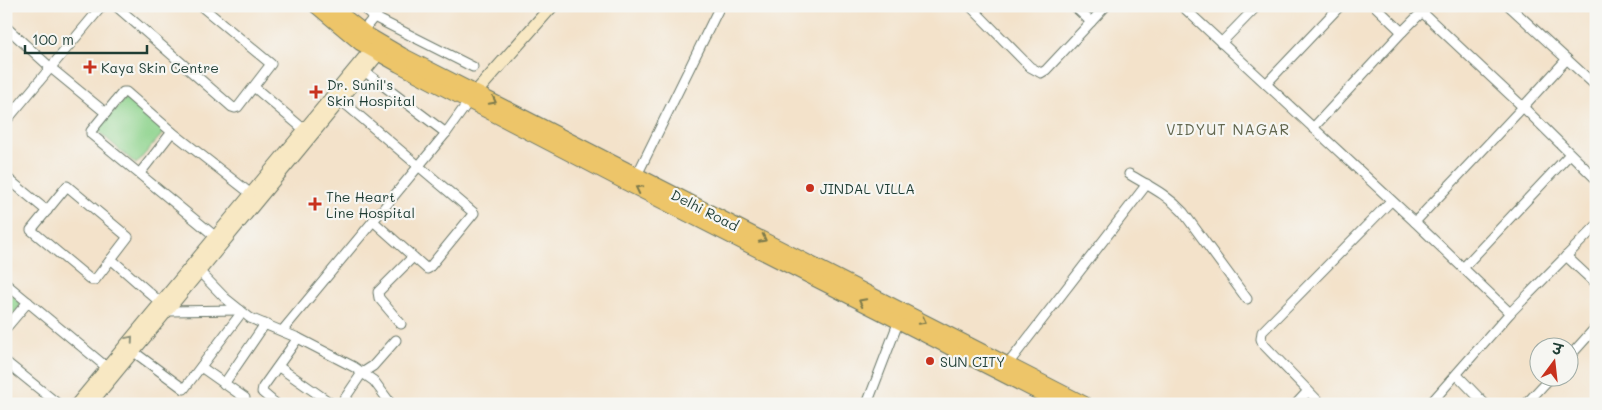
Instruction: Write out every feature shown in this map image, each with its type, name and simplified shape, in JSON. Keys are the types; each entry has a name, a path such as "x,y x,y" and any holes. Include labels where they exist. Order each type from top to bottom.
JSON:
{"main road":[{"name":"Delhi Road","path":"316,6 378,47 632,186 901,316 1008,364 1085,404"},
{"name":"Delhi Road","path":"331,6 359,35"},
{"path":"472,97 552,6"},
{"path":"337,98 364,71 378,47"},
{"path":"77,404 93,400 111,371 378,47"},
{"name":"Delhi Road","path":"472,97 637,175 1061,404"},
{"path":"196,268 216,236 256,197"},
{"path":"111,371 134,352 164,307"}],"street":[{"path":"6,121 102,6"},
{"path":"116,6 232,107 238,107 271,64 201,6"},
{"path":"360,6 374,17 473,66"},
{"path":"359,35 383,6"},
{"path":"637,175 720,6"},
{"path":"970,6 1030,68 1041,73 1106,6"},
{"path":"1074,6 1091,22"},
{"path":"1182,6 1415,222 1510,313"},
{"path":"1221,43 1257,6"},
{"path":"1266,84 1340,6"},
{"path":"1375,6 1402,32"},
{"path":"1510,6 1596,86"},
{"path":"1313,128 1425,9 1596,179"},
{"path":"6,27 51,68 106,113"},
{"path":"1415,222 1567,59"},
{"path":"364,71 446,133"},
{"path":"254,87 308,133"},
{"path":"216,236 91,134 91,131 123,92 126,92 172,132 256,197"},
{"path":"282,331 446,133 472,97"},
{"path":"337,98 474,213 429,268 424,267 373,221"},
{"path":"140,173 172,132"},
{"path":"1463,268 1570,154"},
{"path":"1129,174 1168,196 1183,212 1248,299"},
{"path":"6,177 46,211"},
{"path":"1008,364 1146,184"},
{"path":"67,186 70,187 127,234 127,240 111,259 95,280 91,280 31,231 31,228 65,188 67,186"},
{"path":"1321,404 1263,344 1262,332 1391,201"},
{"path":"1430,404 1510,313 1596,226"},
{"path":"1566,256 1596,284"},
{"path":"401,324 380,298 378,292 413,257"},
{"path":"111,259 164,307 241,311"},
{"path":"196,268 225,298 241,311 298,338 374,380 390,404"},
{"path":"6,284 111,371"},
{"path":"6,328 28,302"},
{"path":"134,352 183,389 241,311"},
{"path":"867,404 901,316"},
{"path":"224,384 265,324"},
{"path":"1580,345 1596,327"},
{"path":"276,404 262,392 263,387 298,338"},
{"path":"341,404 362,373 373,366 396,340"},
{"path":"6,362 58,404"},
{"path":"201,367 245,398"},
{"path":"279,367 332,404"},
{"path":"1457,375 1485,404"},
{"path":"1526,404 1541,388"},
{"path":"1296,404 1308,391"}],"green space":[{"path":"126,97 165,131 136,164 97,130"},
{"path":"6,290 22,304 6,322"}],"place":[{"name":"Kaya Skin Centre","path":"90,67"},
{"name":"Dr. Sunil's Skin Hospital","path":"316,92"},
{"name":"JINDAL VILLA","path":"810,188"},
{"name":"The Heart Line Hospital","path":"315,204"},
{"name":"SUN CITY","path":"930,361"}],"district":[{"name":"VIDYUT NAGAR","path":"1228,129"}]}
